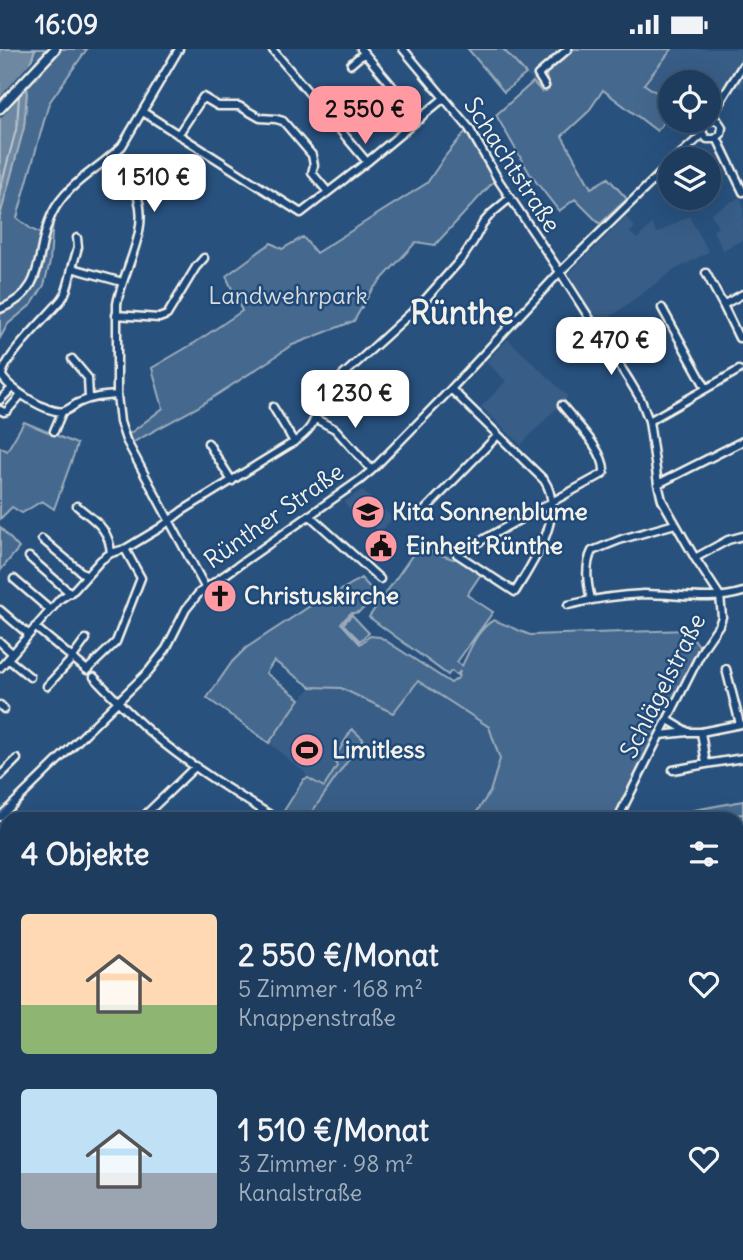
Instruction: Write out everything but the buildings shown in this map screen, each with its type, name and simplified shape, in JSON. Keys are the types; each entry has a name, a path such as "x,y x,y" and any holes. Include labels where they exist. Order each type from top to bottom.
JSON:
{"main road":[{"path":"0,109 55,49"}],"street":[{"path":"0,309 22,297 34,279 46,227 58,201 70,188 111,157 129,136 179,49"},
{"path":"272,49 367,162"},
{"name":"Schachtstraße","path":"403,49 469,128 510,198 560,272"},
{"path":"545,86 538,75 568,49"},
{"path":"351,64 362,51 420,119"},
{"path":"721,101 743,65"},
{"path":"384,105 398,94"},
{"path":"178,135 203,97 218,106 239,106 260,118 280,120 312,155 312,173 328,192"},
{"path":"143,112 301,213 444,98"},
{"path":"688,147 703,134 709,139 717,138 721,134 721,125"},
{"path":"717,138 741,183 743,192"},
{"path":"111,157 131,183 140,204 141,215 136,243 119,293 116,315 120,422 124,435 205,587"},
{"name":"Rünther Straße","path":"5,812 158,660 189,604 205,587 372,470 560,272 658,176"},
{"path":"0,668 60,599 101,560 160,528 170,519 308,432 327,390 423,302 463,257 483,223 510,198"},
{"path":"77,238 78,247 64,296 2,371 4,380 21,395 62,412 89,398 117,395"},
{"path":"116,315 159,318 167,314 204,258"},
{"path":"72,268 122,282"},
{"name":"Schlägelstraße","path":"560,272 629,380 649,421 662,499 720,596 722,617 719,625 704,647 622,812"},
{"path":"706,272 739,338"},
{"path":"723,305 743,294"},
{"path":"662,308 706,389"},
{"path":"72,359 88,378 89,398"},
{"path":"649,421 739,370"},
{"path":"0,400 12,388"},
{"path":"451,389 544,480 550,492 552,501 551,517 545,535 515,592 457,554 552,501 601,475 604,472 605,468 595,447 562,405"},
{"path":"0,410 7,411 21,395"},
{"path":"273,407 294,442"},
{"path":"54,431 62,412"},
{"path":"316,419 335,429 372,470"},
{"path":"421,514 498,435"},
{"path":"658,484 743,440"},
{"path":"208,443 232,481"},
{"path":"77,506 107,531 111,553"},
{"path":"309,515 380,579"},
{"path":"591,599 587,576 589,558 593,551 622,539 675,524"},
{"path":"695,558 728,540 743,536"},
{"path":"42,539 86,576"},
{"path":"36,627 87,670 116,642 141,578 125,549"},
{"path":"29,557 69,593"},
{"path":"14,579 51,610"},
{"path":"568,605 591,599 645,594 700,597 743,591"},
{"path":"0,610 28,634"},
{"path":"47,686 86,639"},
{"path":"0,642 30,677"},
{"path":"660,735 701,732 741,724 726,669"},
{"path":"94,677 158,739 266,812"},
{"path":"668,720 688,732"},
{"path":"701,732 706,764"},
{"path":"673,770 743,758"},
{"path":"0,776 17,759"},
{"path":"148,812 196,766"}],"shaded area":[{"path":"503,49 573,49 546,73 550,86 542,92"},
{"path":"672,49 743,49 743,89 727,82 721,91 721,70 658,70 658,94 644,84"},
{"path":"740,197 743,203 743,240 723,250 713,231 718,227 711,213 721,210"},
{"path":"689,216 709,252 673,271 599,325 566,276 626,217 635,227 630,233 637,239 652,224 657,233"},
{"path":"508,339 568,396 521,445 481,407 506,381 486,362"},
{"name":"Kita Sonnenblume","path":"362,490 393,518 380,533 357,512 354,514 344,502"},
{"path":"418,681 489,727 500,759 490,792 477,812 312,812 363,739 337,766 323,788 269,743 311,687 341,688 393,713"}],"green space":[{"path":"35,49 87,49 49,103 17,218 41,234 53,219 50,262 44,285 32,304 8,324 0,338 0,216 24,127 29,67"},
{"path":"468,49 503,49 526,74 504,92"},
{"path":"573,49 672,49 644,84 658,94 657,131 603,90 588,112 562,136 591,188 608,178 627,199 600,224 575,199 559,211 530,174 496,115 533,82 542,92 550,86 546,73"},
{"name":"Landwehrpark","path":"466,131 495,180 435,245 416,242 371,291 354,321 290,346 198,407 132,443 128,435 163,408 152,368 242,311 226,276 271,243 282,249 303,237 316,253 427,183"},
{"path":"24,422 77,444 54,509 42,501 22,513 12,507 0,519 0,447 7,451"},
{"path":"0,527 19,548 0,571"},
{"path":"418,547 458,559 481,574 467,595 493,612 457,662 462,666 479,634 494,620 530,635 688,630 701,649 617,812 477,812 490,792 500,759 489,727 418,681 393,713 341,688 311,687 274,661 266,673 300,699 269,743 207,698 232,662 246,648 327,595 333,595 361,578 374,592 362,609 351,613 341,623 360,644 370,636 380,637 451,683 458,678 460,671 457,675 451,671 448,675 369,617"},
{"path":"352,615 369,633 360,641 343,624"},
{"path":"352,729 363,739 312,812 283,812 304,779 308,778 324,787 337,766 334,759"},
{"path":"743,801 743,812 684,812"}],"water":[{"path":"0,49 35,49 29,67 24,127 0,216"}],"pier":[{"path":"36,56 30,85 0,119 0,97"}],"place":[{"name":"Kita Sonnenblume","path":"368,512"},
{"name":"Einheit Rünthe","path":"381,546"},
{"name":"Christuskirche","path":"220,596"},
{"name":"Limitless","path":"307,750"}],"district":[{"name":"Rünthe","path":"462,313"}]}
